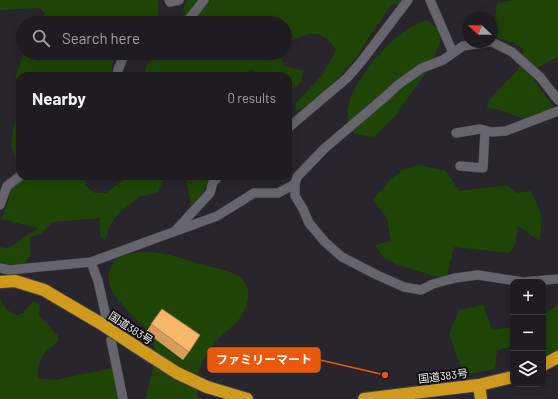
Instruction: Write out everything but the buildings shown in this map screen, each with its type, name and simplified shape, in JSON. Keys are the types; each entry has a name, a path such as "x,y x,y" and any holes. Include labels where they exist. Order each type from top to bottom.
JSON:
{"highway":[{"name":"国道383号","path":"0,282 16,281 44,290 103,322 135,346 177,373 207,387 247,399"},
{"path":"546,363 558,357"},
{"name":"国道383号","path":"364,399 480,393 510,378"}],"street":[{"path":"169,0 170,2 179,0"},
{"path":"191,16 204,0"},
{"path":"292,125 347,78 408,0"},
{"path":"430,0 453,54"},
{"path":"498,45 512,52 540,78 558,100"},
{"path":"462,47 443,60 422,68 399,84 325,148 296,177 295,196 309,223 325,242 342,257 404,287 421,290 433,284 478,274 523,282 558,279"},
{"path":"118,72 122,60"},
{"path":"456,133 480,129 492,132 506,131 558,111"},
{"path":"460,166 483,168 485,131"},
{"path":"0,205 7,186 16,179"},
{"path":"176,231 210,193 215,180"},
{"path":"0,268 9,270 91,262 216,216 254,193 278,193 295,184"},
{"path":"91,262 98,281 103,322"},
{"path":"111,340 123,399"}],"green space":[{"path":"0,0 158,0 159,13 158,16 43,16 45,13 40,8 0,10"},
{"path":"188,0 405,0 401,3 392,4 357,57 319,98 295,112 296,103 323,74 336,50 326,38 315,34 308,34 292,41 292,16 183,16 184,6"},
{"path":"516,0 558,0 558,57 539,67 534,81 554,107 525,119 496,109 487,108 489,100 519,69 524,50 515,43 498,38 498,12 496,12 497,3"},
{"path":"426,20 441,31 440,43 430,66 397,114 374,137 354,134 349,121 348,108 358,82 378,56 402,33 414,25"},
{"path":"22,60 113,60 112,72 17,72"},
{"path":"150,60 282,60 284,66 304,71 300,83 292,90 292,72 256,72 252,70 246,72 145,72"},
{"path":"16,119 16,161 11,146 13,127"},
{"path":"419,165 446,171 459,191 507,185 516,193 531,191 542,216 540,241 518,226 515,245 509,253 454,247 446,280 396,264 383,257 375,245 391,241 387,218 373,199 391,179 402,170"},
{"path":"16,168 16,180 85,180 86,186 95,193 106,193 123,180 164,180 157,193 140,196 117,215 110,225 105,240 100,236 100,218 53,222 42,233 30,238 31,254 23,267 0,270 0,247 9,248 38,228 1,219 8,202"},
{"path":"187,180 210,180 201,194 191,206"},
{"path":"151,252 172,256 226,271 240,277 248,290 248,302 240,318 214,344 201,366 197,384 198,399 146,399 154,365 154,345 151,336 144,327 118,299 112,290 109,280 110,269 113,263 121,256"},
{"path":"0,299 7,309 17,315 23,313 33,301 40,304 39,315 58,336 58,341 42,356 40,360 38,378 55,380 112,368 119,399 0,399"},
{"path":"558,304 558,357 546,359 546,315 546,313"},
{"path":"483,305 492,330 510,327 510,346 497,351 495,369 464,375 449,334 459,310"}],"place":[{"name":"ファミリーマート","path":"385,375"}]}
